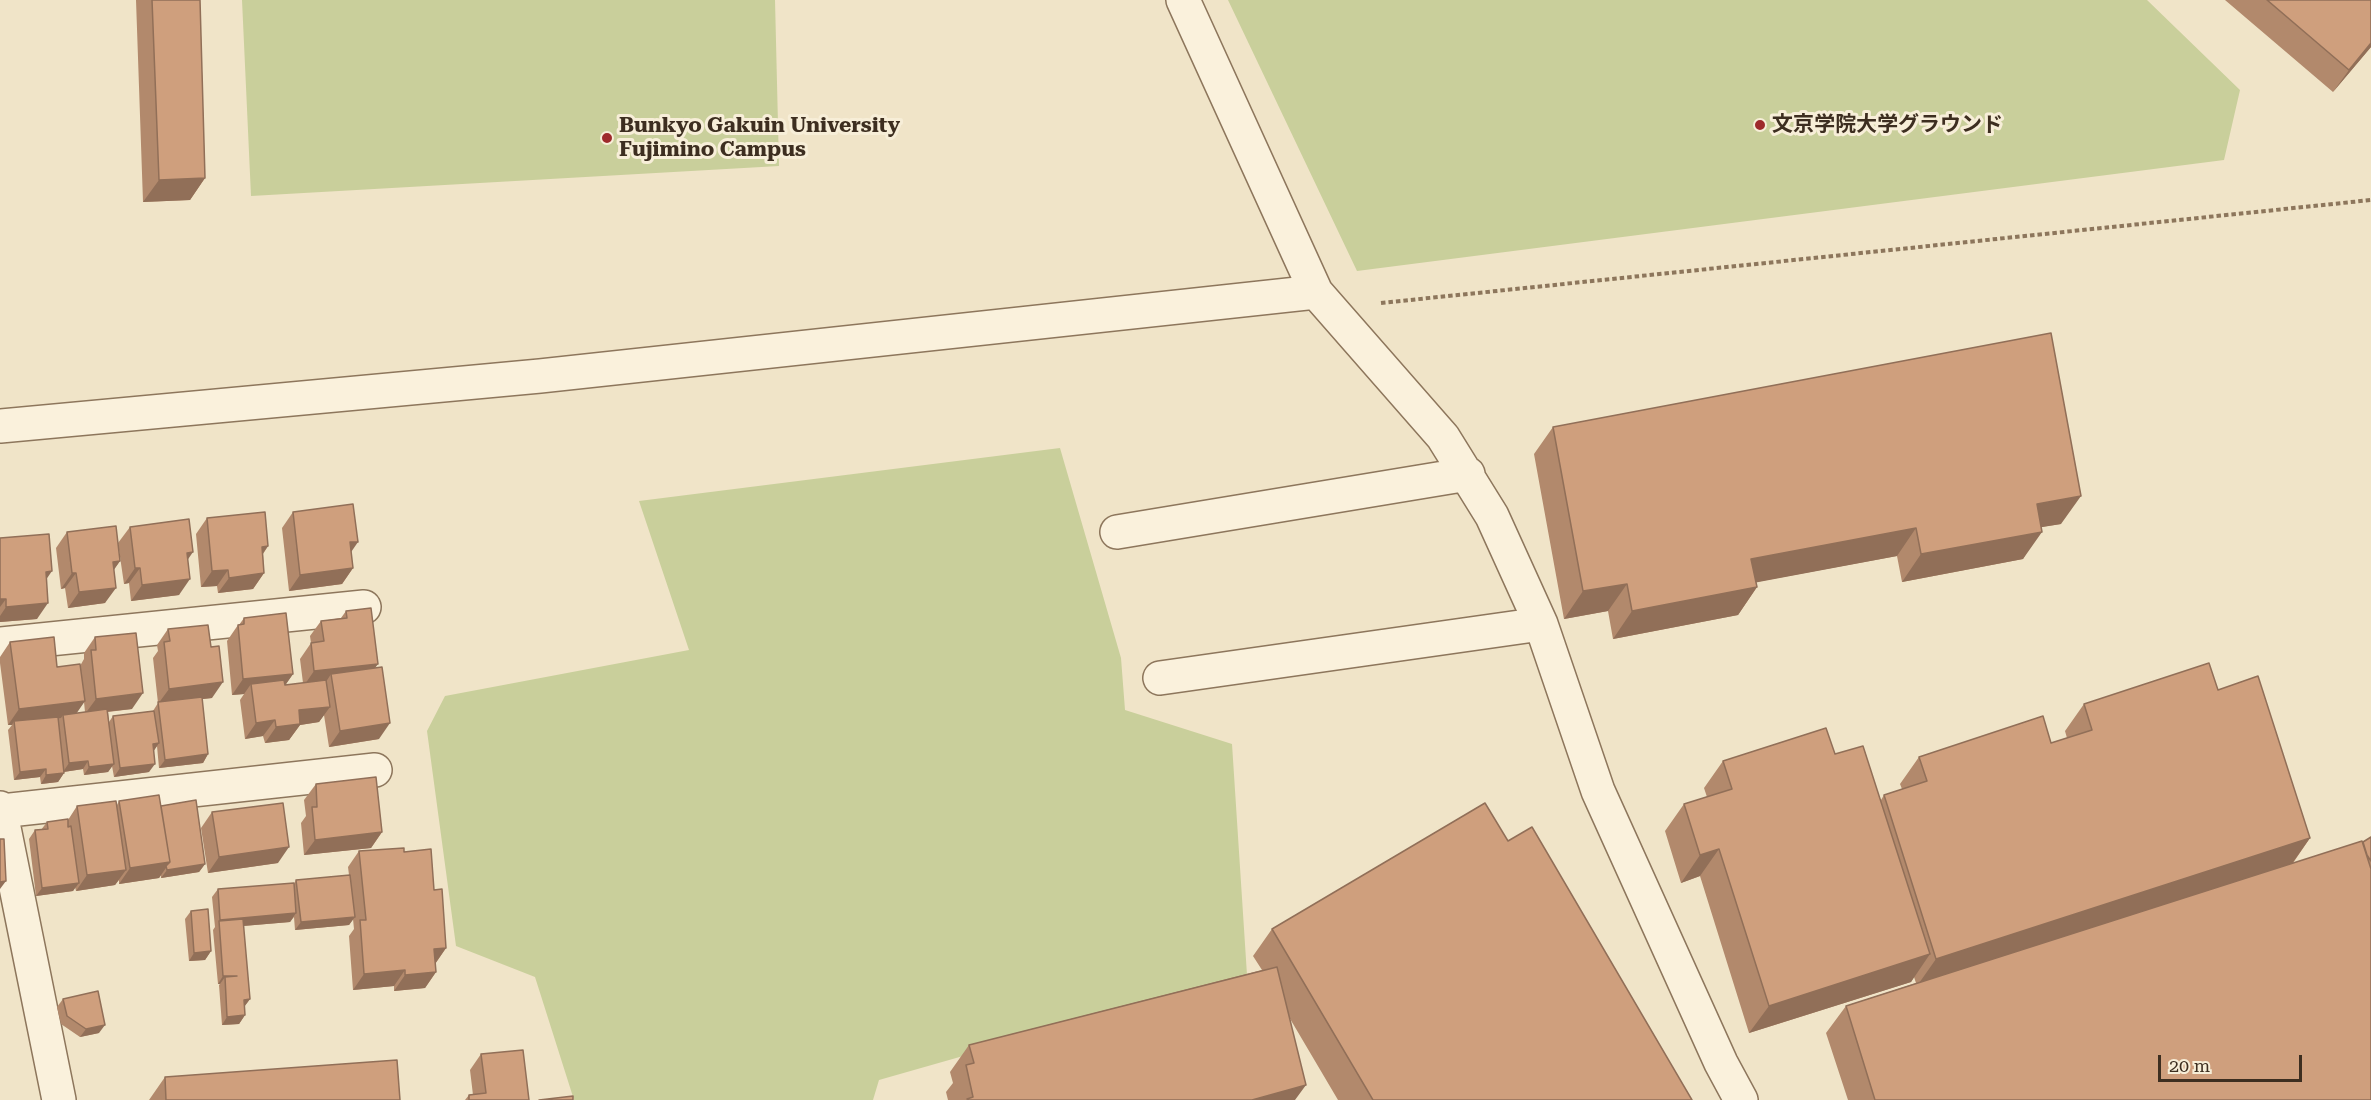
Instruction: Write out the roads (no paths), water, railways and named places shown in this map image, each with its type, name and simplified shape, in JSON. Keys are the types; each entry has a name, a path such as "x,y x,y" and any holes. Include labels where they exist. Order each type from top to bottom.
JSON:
{"street":[{"path":"1183,0 1323,300 1443,437 1468,474 1507,546 1540,624 1598,791 1720,1063 1741,1100"},
{"path":"0,426 1323,300"},
{"path":"1117,532 1468,474"},
{"path":"0,644 364,607"},
{"path":"1160,678 1540,624"},
{"path":"60,1100 0,810 375,770"}],"place":[{"name":"文京学院大学グラウンド","path":"1760,125"},
{"name":"Bunkyo Gakuin University Fujimino Campus","path":"607,138"}]}
